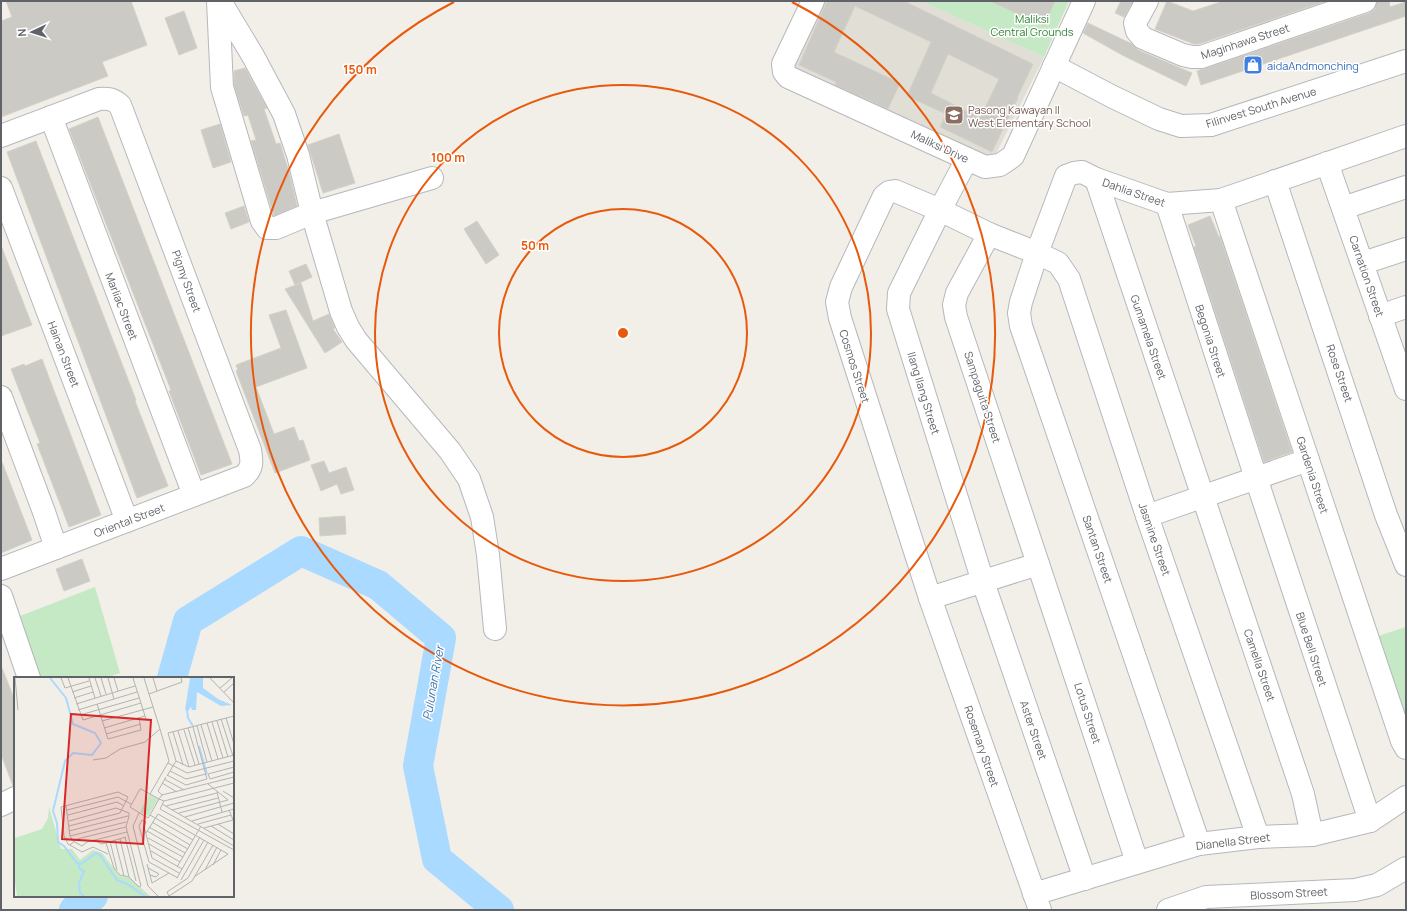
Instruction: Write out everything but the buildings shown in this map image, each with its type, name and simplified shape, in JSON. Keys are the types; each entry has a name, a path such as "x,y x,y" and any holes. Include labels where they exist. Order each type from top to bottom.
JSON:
{"street":[{"path":"219,1 253,56 284,114 298,155 312,213 341,311 348,327 356,340 450,451 469,479 482,516 488,555 495,629"},
{"path":"219,1 222,87 262,221 267,228 276,228 312,213 432,178"},
{"name":"Maliksi Drive","path":"813,1 783,64 784,72 788,77 985,167 1000,165 1013,156 1084,1"},
{"name":"Maginhawa Street","path":"1147,1 1135,23 1137,31 1143,38 1192,58 1201,57 1365,1"},
{"name":"Filinvest South Avenue","path":"1054,66 1159,119 1181,126 1211,125 1406,61"},
{"name":"Pigmy Street","path":"51,117 99,99 107,98 115,100 120,104 250,450 251,466"},
{"path":"1,136 51,117"},
{"name":"Marliac Street","path":"51,117 194,495"},
{"name":"Dahlia Street","path":"1037,253 1066,176 1074,173 1082,172 1167,204 1221,200 1406,136"},
{"name":"Ilang Ilang Street","path":"967,158 899,293 898,309 983,582"},
{"name":"Carnation Street","path":"1327,163 1363,263 1380,316 1404,375"},
{"name":"Gumamela Street","path":"1096,178 1203,496"},
{"name":"Rose Street","path":"1275,181 1386,515 1404,552"},
{"path":"1343,208 1406,187"},
{"name":"Hainan Street","path":"1,188 127,521"},
{"name":"Cosmos Street","path":"930,598 840,318 837,302 841,287 884,196 889,192 896,191 940,210"},
{"name":"Gardenia Street","path":"1221,200 1402,741 1406,748"},
{"name":"Begonia Street","path":"1167,204 1256,478"},
{"path":"940,210 989,234 1037,253"},
{"name":"Sampaguita Street","path":"989,234 957,293 954,305 956,316 1038,564"},
{"path":"1363,263 1406,249"},
{"name":"Jasmine Street","path":"1037,253 1058,263 1070,279 1147,516 1258,837"},
{"name":"Santan Street","path":"1037,253 1021,302 1019,313 1021,326 1199,844"},
{"path":"1380,316 1406,307"},
{"path":"1,397 56,548"},
{"path":"1147,516 1308,460"},
{"name":"Oriental Street","path":"1,569 244,476 249,472 251,466"},
{"name":"Blue Bell Street","path":"1256,478 1370,821"},
{"name":"Camella Street","path":"1203,496 1300,786 1312,835"},
{"path":"930,598 1038,564"},
{"name":"Lotus Street","path":"1038,564 1137,862"},
{"name":"Aster Street","path":"983,582 1085,879"},
{"path":"1,596 29,677"},
{"name":"Rosemary Street","path":"930,598 1036,902"},
{"name":"Dianella Street","path":"1036,902 1085,879 1199,844 1258,837 1312,835 1370,821 1406,797"},
{"name":"Blossom Street","path":"1168,910 1206,897 1355,890 1377,884 1406,868"}],"shaded area":[{"name":"Pasong Kawayan II West Elementary School","path":"822,1 921,1 1044,57 993,160 790,70"}],"green space":[{"name":"Maliksi Central Grounds","path":"921,1 1069,1 1044,57"},
{"path":"95,587 120,673 108,677 38,677 15,618"},
{"path":"1406,627 1406,731 1375,637"}],"waterway":[{"name":"Pulunan River","path":"172,677 188,621 301,551 378,585 441,638 418,766 437,859 499,910"},
{"name":"Pulunan River","path":"74,910 92,897"}],"place":[{"name":"aidaAndmonching","path":"1253,65"},
{"name":"Pasong Kawayan II West Elementary School","path":"954,115"}]}
